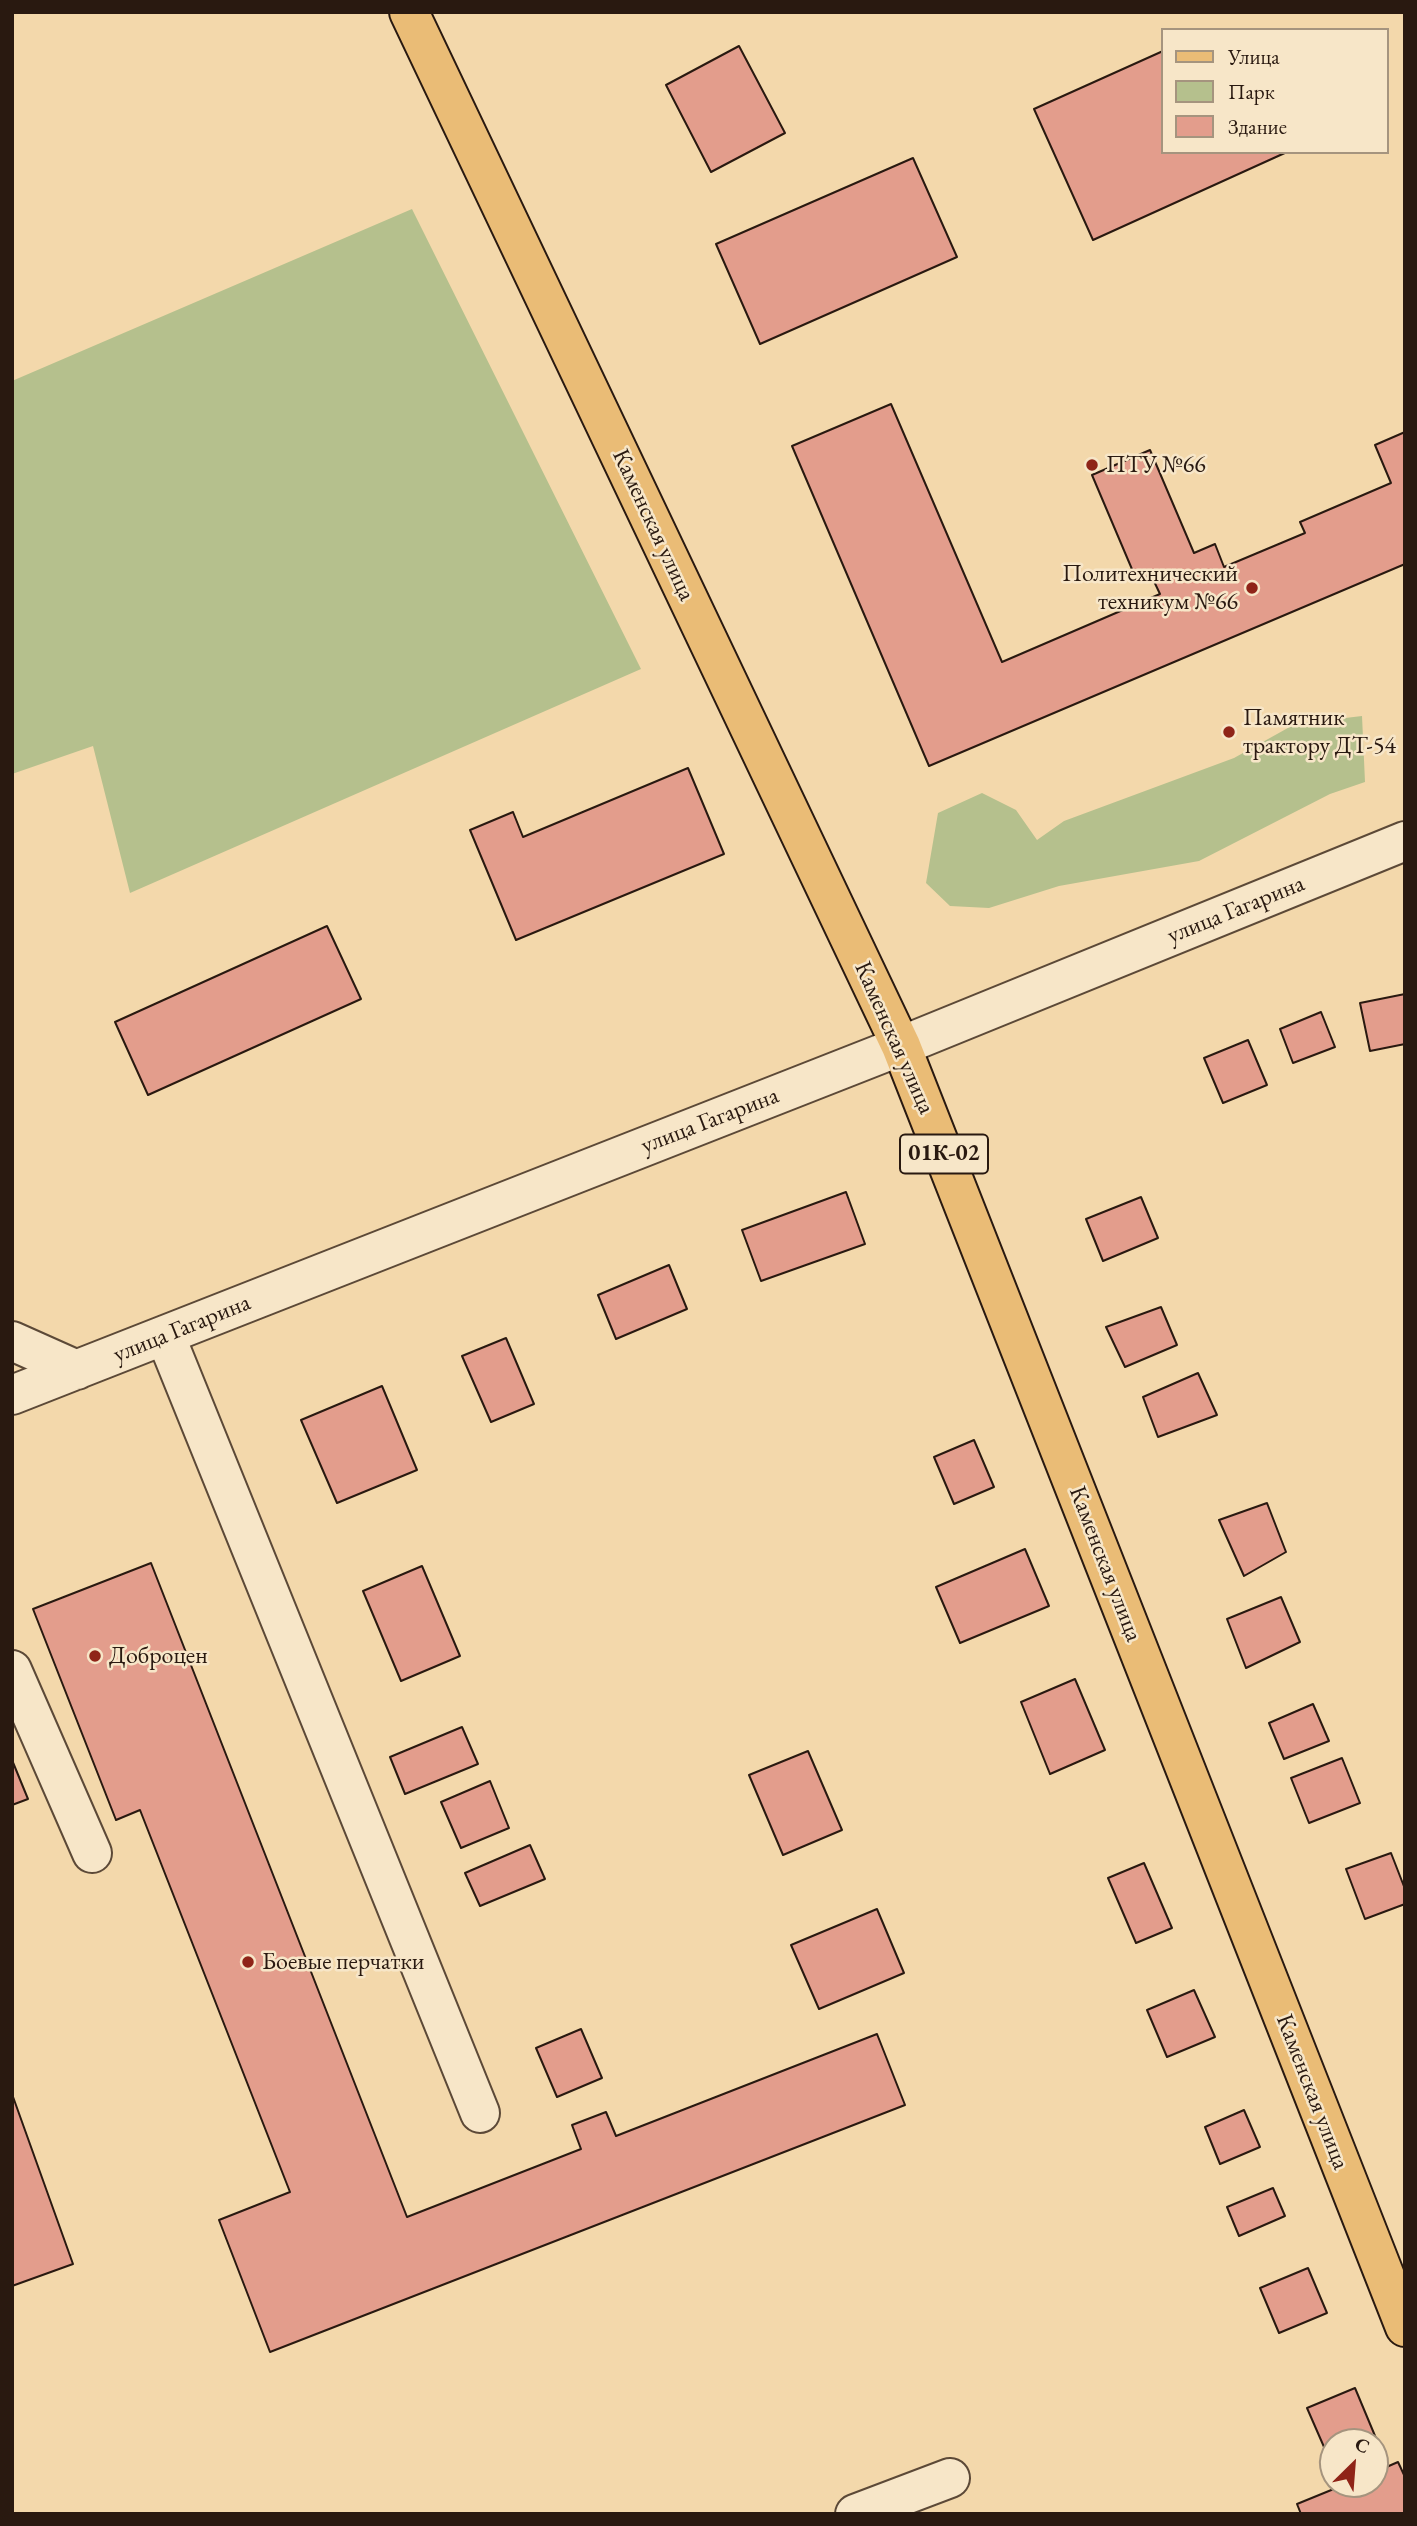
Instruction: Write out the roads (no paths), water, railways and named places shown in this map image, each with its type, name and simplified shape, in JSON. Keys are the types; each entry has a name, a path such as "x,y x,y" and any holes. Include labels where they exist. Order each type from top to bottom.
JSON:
{"main road":[{"name":"Каменская улица","path":"409,12 901,1046 1405,2327"}],"street":[{"name":"улица Гагарина","path":"12,1395 901,1046 1405,841"},
{"path":"165,1335 480,2113"},
{"path":"12,1340 77,1370"},
{"path":"12,1670 92,1853"},
{"path":"855,2514 950,2478"}],"place":[{"name":"ПТУ №66","path":"1092,465"},
{"name":"Политехнический техникум №66","path":"1252,588"},
{"name":"Памятник трактору ДТ-54","path":"1229,732"},
{"name":"Доброцен","path":"95,1656"},
{"name":"Боевые перчатки","path":"248,1962"}]}
